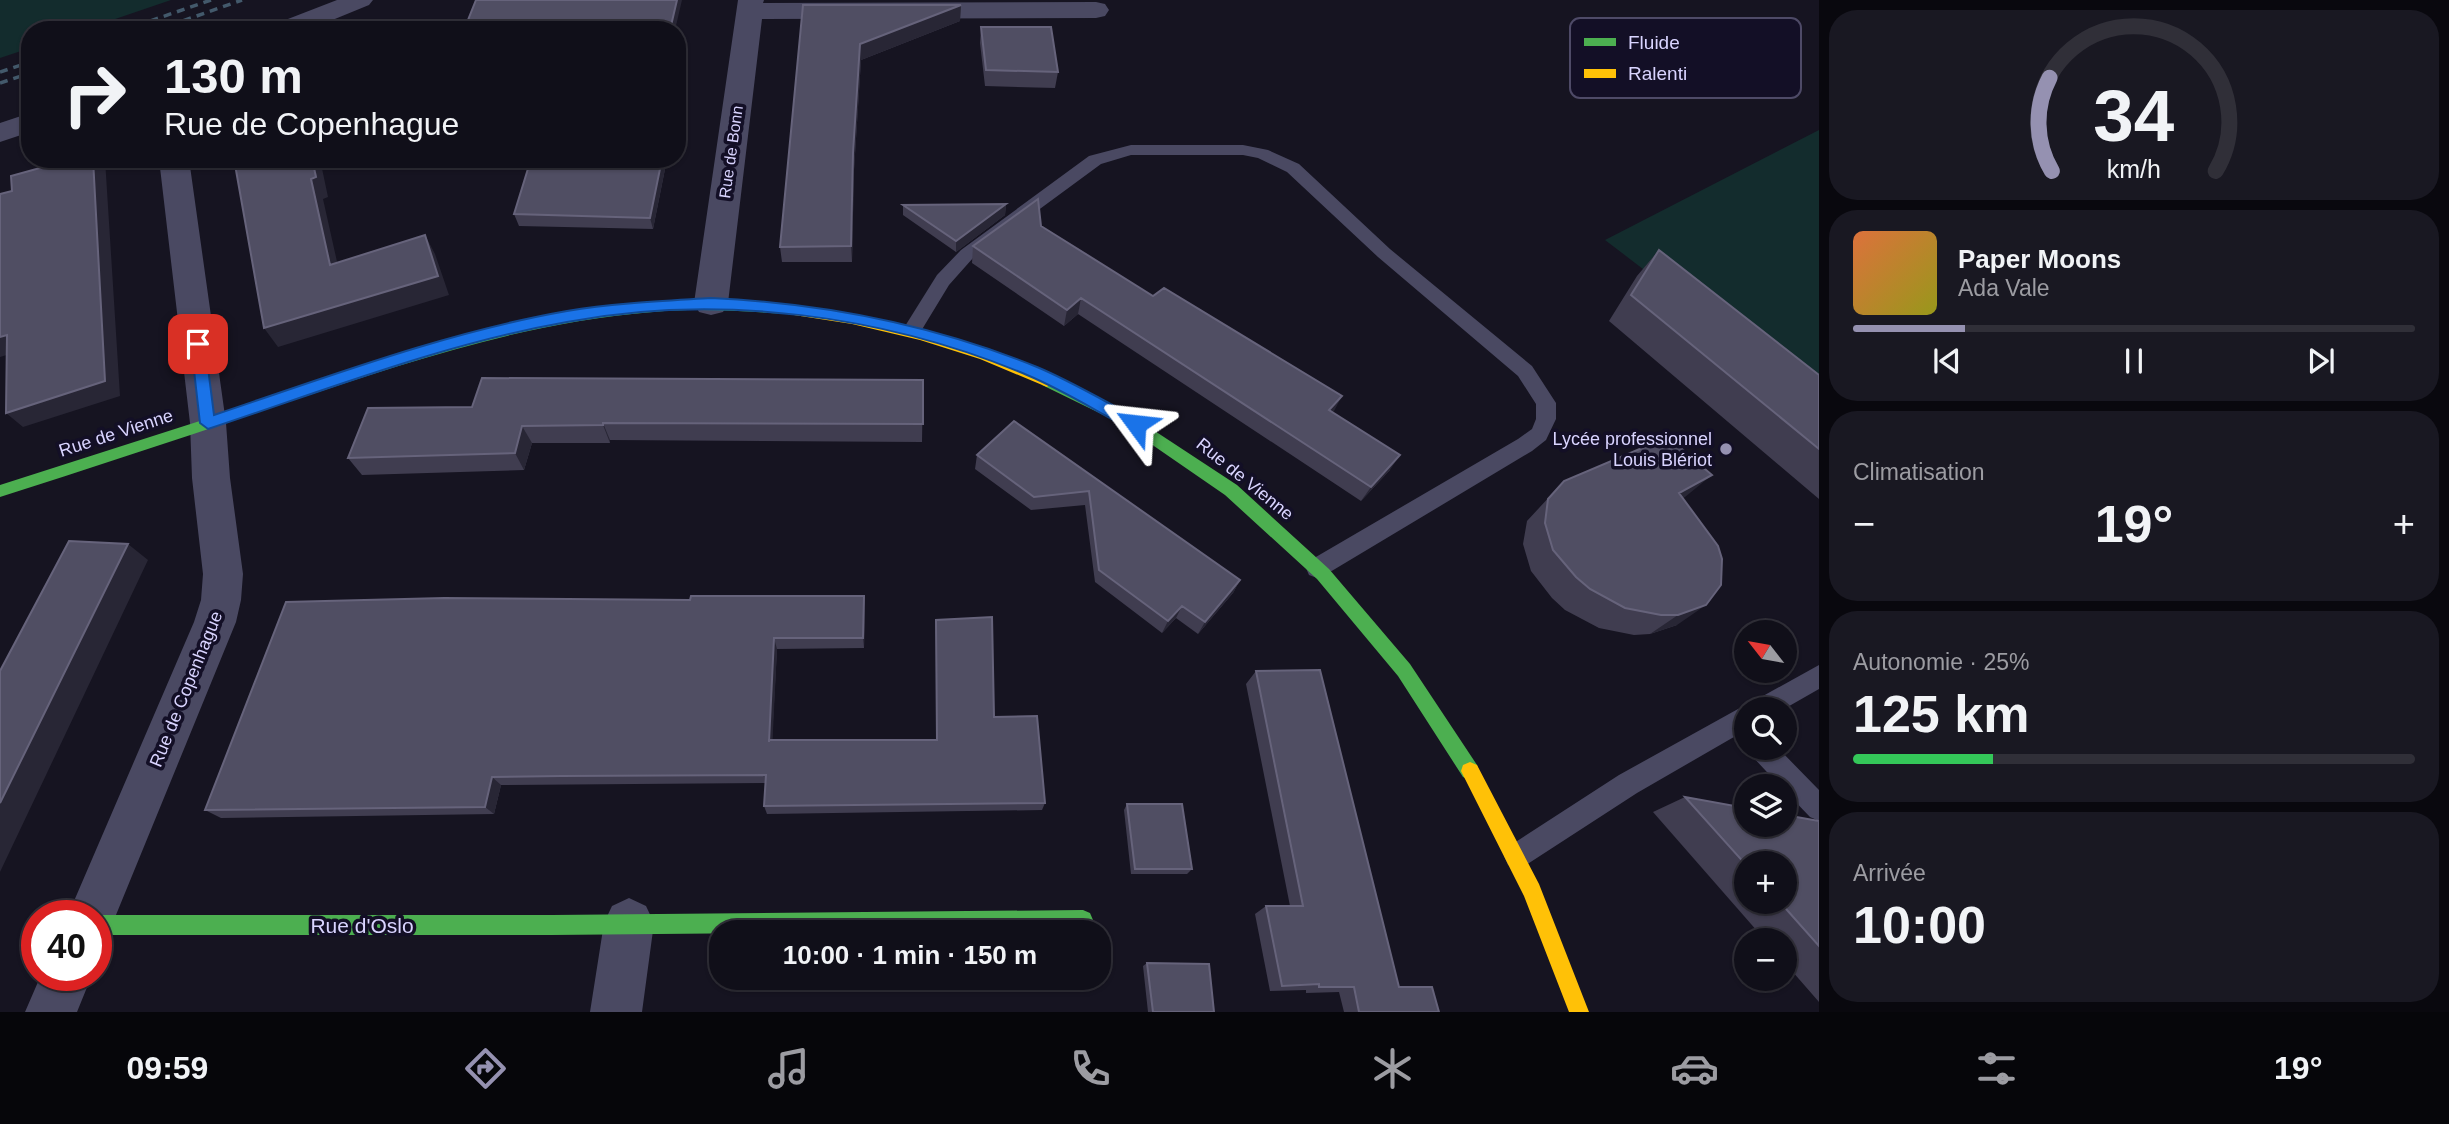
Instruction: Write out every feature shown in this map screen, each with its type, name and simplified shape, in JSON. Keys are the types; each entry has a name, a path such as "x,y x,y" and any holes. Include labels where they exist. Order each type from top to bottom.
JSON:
{"street":[{"path":"307,21 360,0"},
{"path":"751,6 1096,10"},
{"name":"Rue de Bonn","path":"711,303 751,6"},
{"path":"0,133 21,125"},
{"name":"Rue de Copenhague","path":"98,900 215,622 221,600 223,574 211,478 208,423 175,168"},
{"name":"Rue de Vienne","path":"0,491 395,360 478,336 569,316 711,303 792,309 911,331 956,343 1034,372 1116,413 1202,467 1272,523 1317,568 1381,639 1422,693 1459,749 1517,856 1542,913 1579,1012"},
{"name":"Rue d'Oslo","path":"112,925 709,922"},
{"path":"616,1012 629,923"},
{"path":"51,1012 60,991"}],"lane":[{"path":"911,331 943,280 967,254 1095,160 1131,150 1230,149 1262,154 1293,168 1384,253 1525,371 1546,403 1546,419 1539,434 1525,445 1317,568"},
{"path":"1783,697 1819,676"},
{"path":"1517,856 1628,784 1734,730"},
{"path":"1773,760 1819,808"}],"green space":[{"path":"0,0 171,0 109,21 21,21 21,51 0,58"},
{"path":"1819,130 1819,384 1694,308 1605,240"}],"building":[{"path":"476,0 677,0 672,21 468,21"},
{"path":"803,5 961,5 860,44 853,153 851,246 780,247"},
{"path":"981,27 1051,27 1058,72 986,70"},
{"path":"40,168 93,168 105,381 6,413 7,335 0,337 0,194 12,191 11,176"},
{"path":"236,168 314,168 316,177 311,179 330,265 425,235 438,276 264,328"},
{"path":"528,168 660,168 650,218 514,214"},
{"path":"1038,199 1041,226 1153,296 1164,288 1342,396 1329,410 1400,455 1371,487 1081,298 1067,310 973,246"},
{"path":"1006,204 956,241 903,205"},
{"path":"1659,250 1819,375 1819,449 1631,295"},
{"path":"482,378 923,380 923,424 603,423 522,426 515,453 348,458 368,408 472,407"},
{"path":"1014,421 1240,580 1205,622 1182,606 1168,621 1099,570 1089,491 1034,497 977,455"},
{"path":"1668,437 1712,475 1679,493 1718,546 1722,559 1721,585 1706,605 1678,615 1661,615 1625,608 1590,589 1553,550 1545,523 1548,499 1564,481"},
{"path":"69,541 128,544 0,803 0,671"},
{"path":"691,596 864,596 863,638 774,638 769,740 937,740 936,620 992,617 994,717 1037,716 1045,803 764,806 766,775 561,776 492,777 485,807 205,810 286,602 444,598 690,600"},
{"path":"1320,670 1399,987 1432,987 1439,1012 1359,1012 1354,987 1319,987 1319,984 1282,986 1266,906 1303,906 1256,671"},
{"path":"1685,797 1734,806 1734,837 1797,837 1797,817 1819,821 1819,946 1791,914 1797,914 1797,851 1734,852"},
{"path":"1127,804 1182,804 1192,869 1135,869"},
{"path":"1147,963 1209,964 1214,1012 1153,1012"}],"railway":[{"path":"150,21 211,0"},
{"path":"182,21 242,0"},
{"path":"0,72 21,65"},
{"path":"0,83 21,76"}],"traffic: fast":[{"path":"0,491 406,358 529,325 654,307 719,305 786,309"},
{"path":"1047,381 1127,420 1231,490 1323,574 1404,670 1470,771"},
{"path":"112,925 709,924"}],"traffic: slow":[{"path":"786,309 886,326 953,344 1047,381"},
{"path":"1470,771 1532,891 1579,1012"}],"place":[{"name":"Lycée professionnel Louis Blériot","path":"1726,449"}],"route":[{"path":"198,344 208,423 395,360 521,326 569,316 641,307 711,303 761,305 868,322 956,343 1072,389 1136,424"}]}
